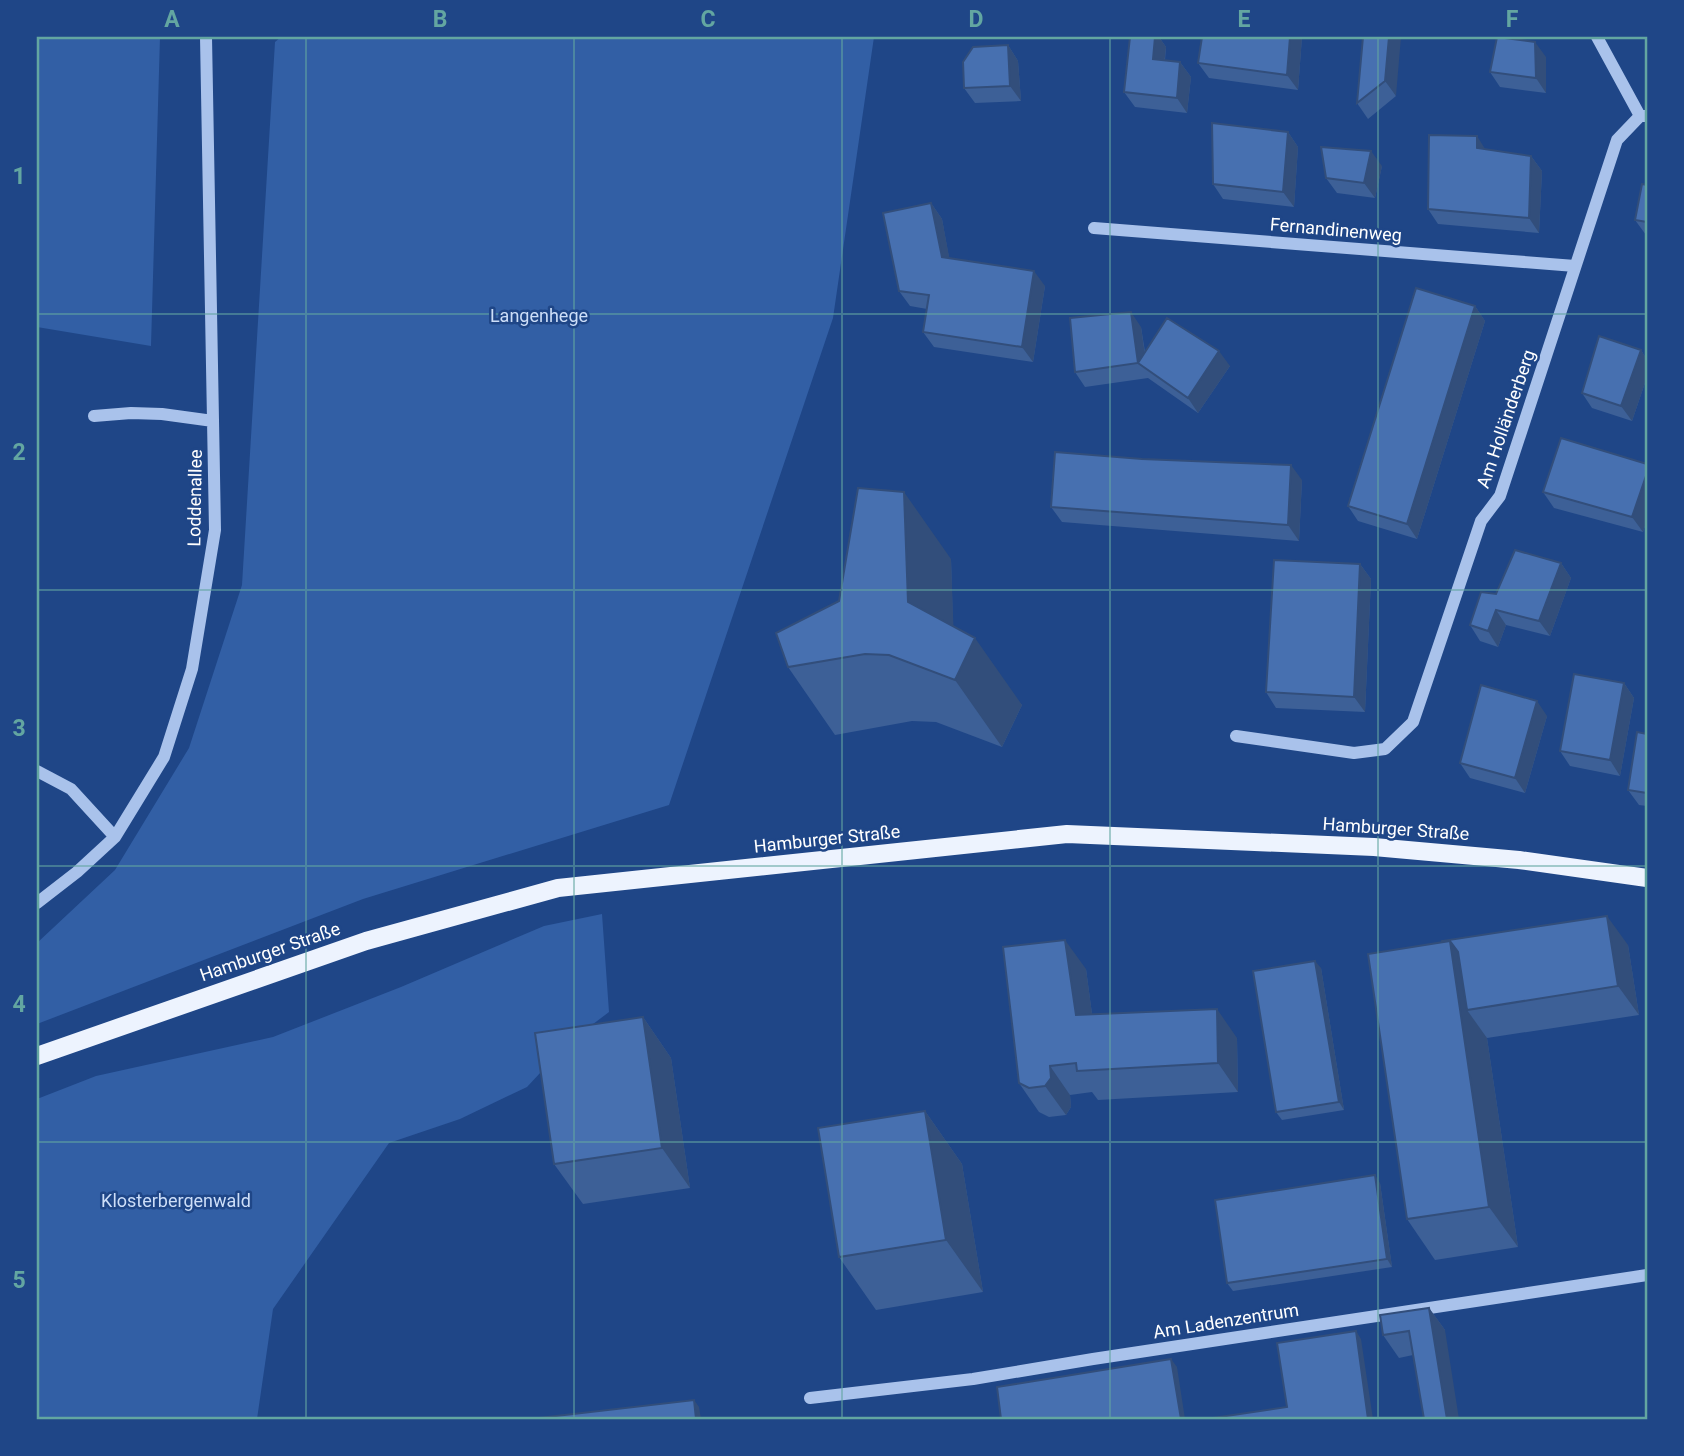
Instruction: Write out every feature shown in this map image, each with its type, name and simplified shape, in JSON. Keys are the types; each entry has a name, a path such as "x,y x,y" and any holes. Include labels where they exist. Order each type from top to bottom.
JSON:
{"main road":[{"name":"Hamburger Straße","path":"37,1056 366,941 558,888 1067,834 1374,847 1519,860 1647,878"}],"street":[{"name":"Loddenallee","path":"37,903 77,872 115,837 164,757 192,669 215,530 206,37"},
{"path":"1597,37 1644,116"},
{"name":"Am Holländerberg","path":"1236,736 1354,753 1385,749 1413,722 1480,521 1500,496 1616,140 1644,116"},
{"name":"Fernandinenweg","path":"1094,228 1575,266"},
{"path":"94,416 162,414 213,421"},
{"path":"37,771 71,789 115,837"},
{"name":"Am Ladenzentrum","path":"810,1398 972,1379 1647,1275"}],"green space":[{"path":"37,37 160,37 151,346 37,327"},
{"name":"Langenhege","path":"281,37 874,37 833,318 669,805 363,899 37,1024 37,943 115,870 189,748 242,585 275,42"},
{"name":"Klosterbergenwald","path":"602,914 609,1012 568,1043 527,1087 460,1119 389,1143 273,1309 257,1419 37,1419 37,1099 96,1076 273,1037 401,987 544,926"}],"building":[{"path":"1130,37 1155,37 1153,59 1180,62 1177,98 1124,92"},
{"path":"1202,37 1290,37 1287,75 1198,63"},
{"path":"1363,37 1389,37 1385,81 1357,103"},
{"path":"1497,37 1535,42 1536,78 1490,72"},
{"path":"1008,45 1010,86 964,88 963,62 973,47"},
{"path":"1212,123 1288,132 1283,192 1213,184"},
{"path":"1429,135 1477,136 1477,148 1531,156 1529,218 1428,209"},
{"path":"1321,147 1371,151 1364,183 1326,178"},
{"path":"1642,184 1647,185 1647,222 1635,220"},
{"path":"931,203 942,257 1034,271 1022,347 923,332 929,295 899,291 883,213"},
{"path":"1416,288 1475,306 1407,524 1348,506"},
{"path":"1131,312 1138,363 1075,372 1070,318"},
{"path":"1167,318 1219,351 1188,398 1138,363"},
{"path":"1599,336 1641,350 1621,406 1582,393"},
{"path":"1561,438 1647,464 1647,473 1632,517 1543,492"},
{"path":"1055,452 1142,459 1291,465 1288,525 1051,507"},
{"path":"858,488 904,492 908,602 975,638 955,680 889,655 865,654 788,667 776,633 839,601"},
{"path":"1515,550 1561,563 1539,621 1496,610 1488,631 1470,625 1481,592 1496,594"},
{"path":"1274,560 1360,564 1354,697 1266,692"},
{"path":"1574,674 1624,683 1610,760 1560,751"},
{"path":"1481,685 1537,701 1515,778 1460,763"},
{"path":"1637,732 1647,734 1647,793 1628,790"},
{"path":"1607,916 1618,986 1467,1010 1458,952 1450,941 1442,941"},
{"path":"1065,940 1076,1015 1217,1009 1218,1063 1077,1071 1076,1063 1050,1066 1051,1078 1045,1086 1029,1088 1019,1083 1003,947"},
{"path":"1450,941 1489,1207 1407,1219 1368,954"},
{"path":"1315,961 1339,1102 1276,1112 1253,971"},
{"path":"643,1017 662,1148 554,1164 535,1033"},
{"path":"925,1111 946,1240 839,1257 818,1128"},
{"path":"1375,1175 1387,1259 1227,1283 1215,1200"},
{"path":"1429,1308 1447,1419 1424,1419 1409,1331 1383,1335 1380,1315"},
{"path":"1356,1331 1368,1419 1206,1419 1287,1407 1277,1343"},
{"path":"1171,1359 1181,1419 1001,1419 997,1387"},
{"path":"694,1400 696,1419 530,1419"}]}
